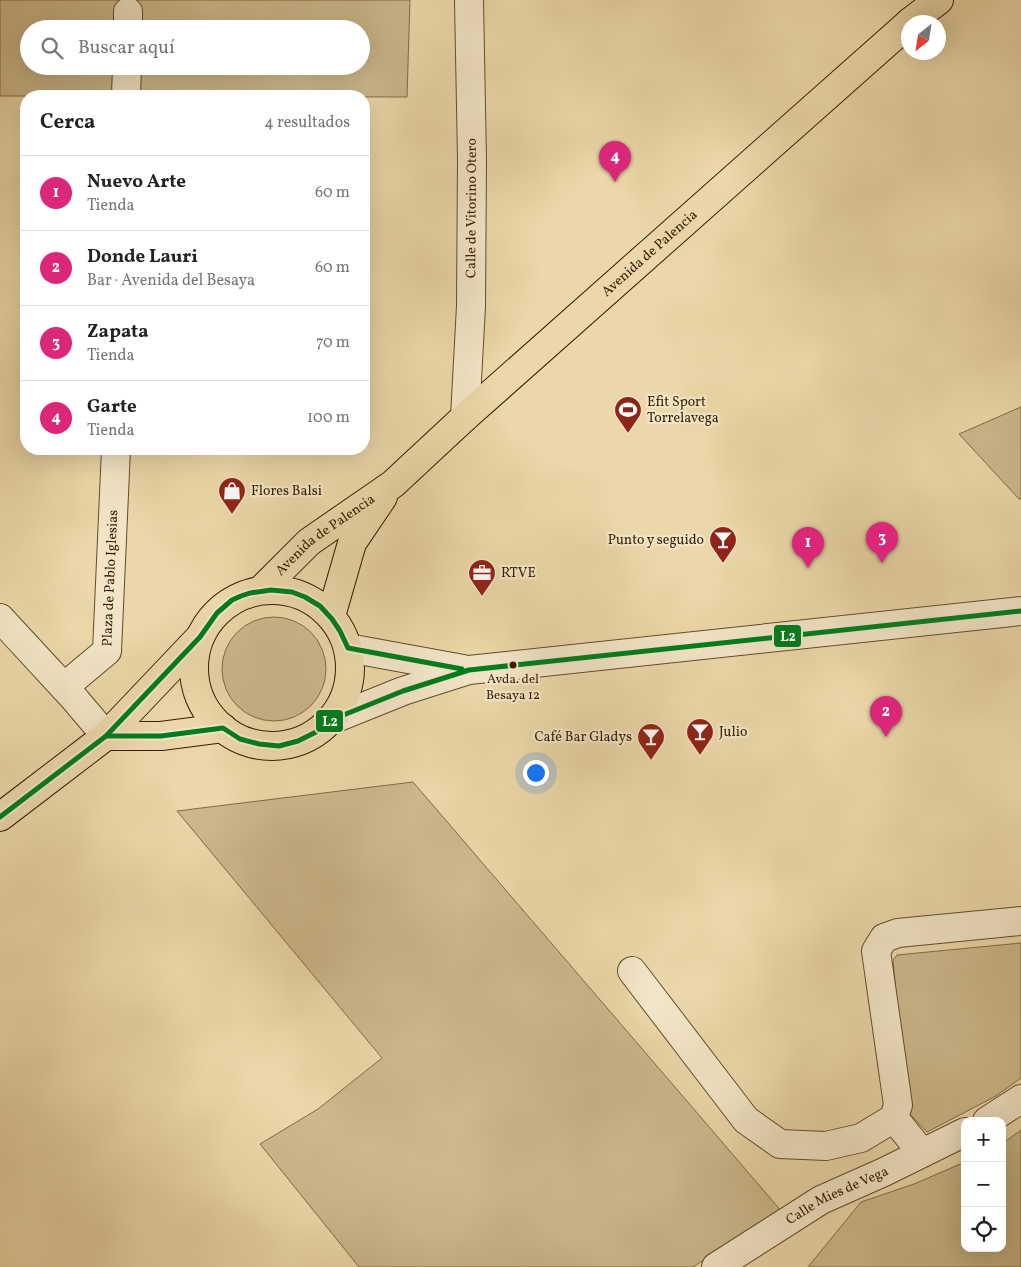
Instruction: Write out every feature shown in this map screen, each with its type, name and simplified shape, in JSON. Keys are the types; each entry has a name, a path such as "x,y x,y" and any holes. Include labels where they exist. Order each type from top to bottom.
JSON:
{"highway":[{"name":"Avenida de Palencia","path":"919,15 939,0"},
{"name":"Avenida de Palencia","path":"261,590 308,542 393,484 465,417 901,30"},
{"name":"Avenida de Palencia","path":"331,616 352,543 393,484"},
{"path":"5,811 106,736 200,637 210,620 224,605 242,596 261,590 281,590 301,595 317,604 331,616 341,631 348,648 349,684 342,703 331,720 316,732 298,741 279,746 259,744 240,739 223,728 209,714 200,697 195,677 195,657 200,637"},
{"path":"106,736 161,736 223,728"}],"street":[{"name":"Calle de Vitorino Otero","path":"465,417 471,306 472,160 469,0"},
{"path":"126,90 127,75"},
{"name":"Plaza de Pablo Iglesias","path":"64,688 107,651 116,455"},
{"path":"331,720 403,691 469,670 1021,611"},
{"path":"0,618 106,736"},
{"path":"348,648 469,670"},
{"path":"632,971 746,1120 780,1144 826,1146 861,1138 894,1118 898,1105 876,951 884,938 898,933 1021,921"},
{"path":"994,1117 1021,1099"},
{"path":"894,1118 922,1153"},
{"name":"Calle Mies de Vega","path":"716,1267 821,1200 884,1172 961,1134"}],"shaded area":[{"path":"0,0 410,0 407,97 370,97 370,90 20,90 20,96 0,96"},
{"path":"1021,407 1021,499 1019,499 959,434"},
{"path":"274,617 294,621 311,632 322,649 326,669 322,689 311,706 294,717 274,721 254,717 237,706 226,689 222,669 226,649 237,632 254,621"},
{"path":"413,782 783,1213 693,1267 359,1267 260,1144 318,1109 382,1058 177,811"},
{"path":"1021,943 1021,1078 996,1096 927,1132 907,1111 893,960 897,955"},
{"path":"1021,1130 1021,1267 808,1267 861,1202 914,1184 961,1164 961,1252 1006,1252 1006,1141"}],"transit line":[{"name":"L2","path":"0,817 106,736 200,637 217,613 232,600 250,593 271,590 292,592 305,597 320,606 332,619 348,648 462,669"},
{"name":"L2","path":"106,736 161,736 223,728 240,739 259,744 279,746 298,741 316,732 331,720 403,691 469,670 1021,611"}],"place":[{"name":"Garte","path":"615,182"},
{"name":"Efit Sport Torrelavega","path":"628,434"},
{"name":"Flores Balsi","path":"232,515"},
{"name":"Zapata","path":"882,563"},
{"name":"Punto y seguido","path":"723,564"},
{"name":"Nuevo Arte","path":"808,568"},
{"name":"RTVE","path":"482,597"},
{"name":"Avda. del Besaya 12","path":"513,665"},
{"name":"Donde Lauri","path":"886,737"},
{"name":"Julio","path":"700,756"},
{"name":"Café Bar Gladys","path":"651,761"}]}
